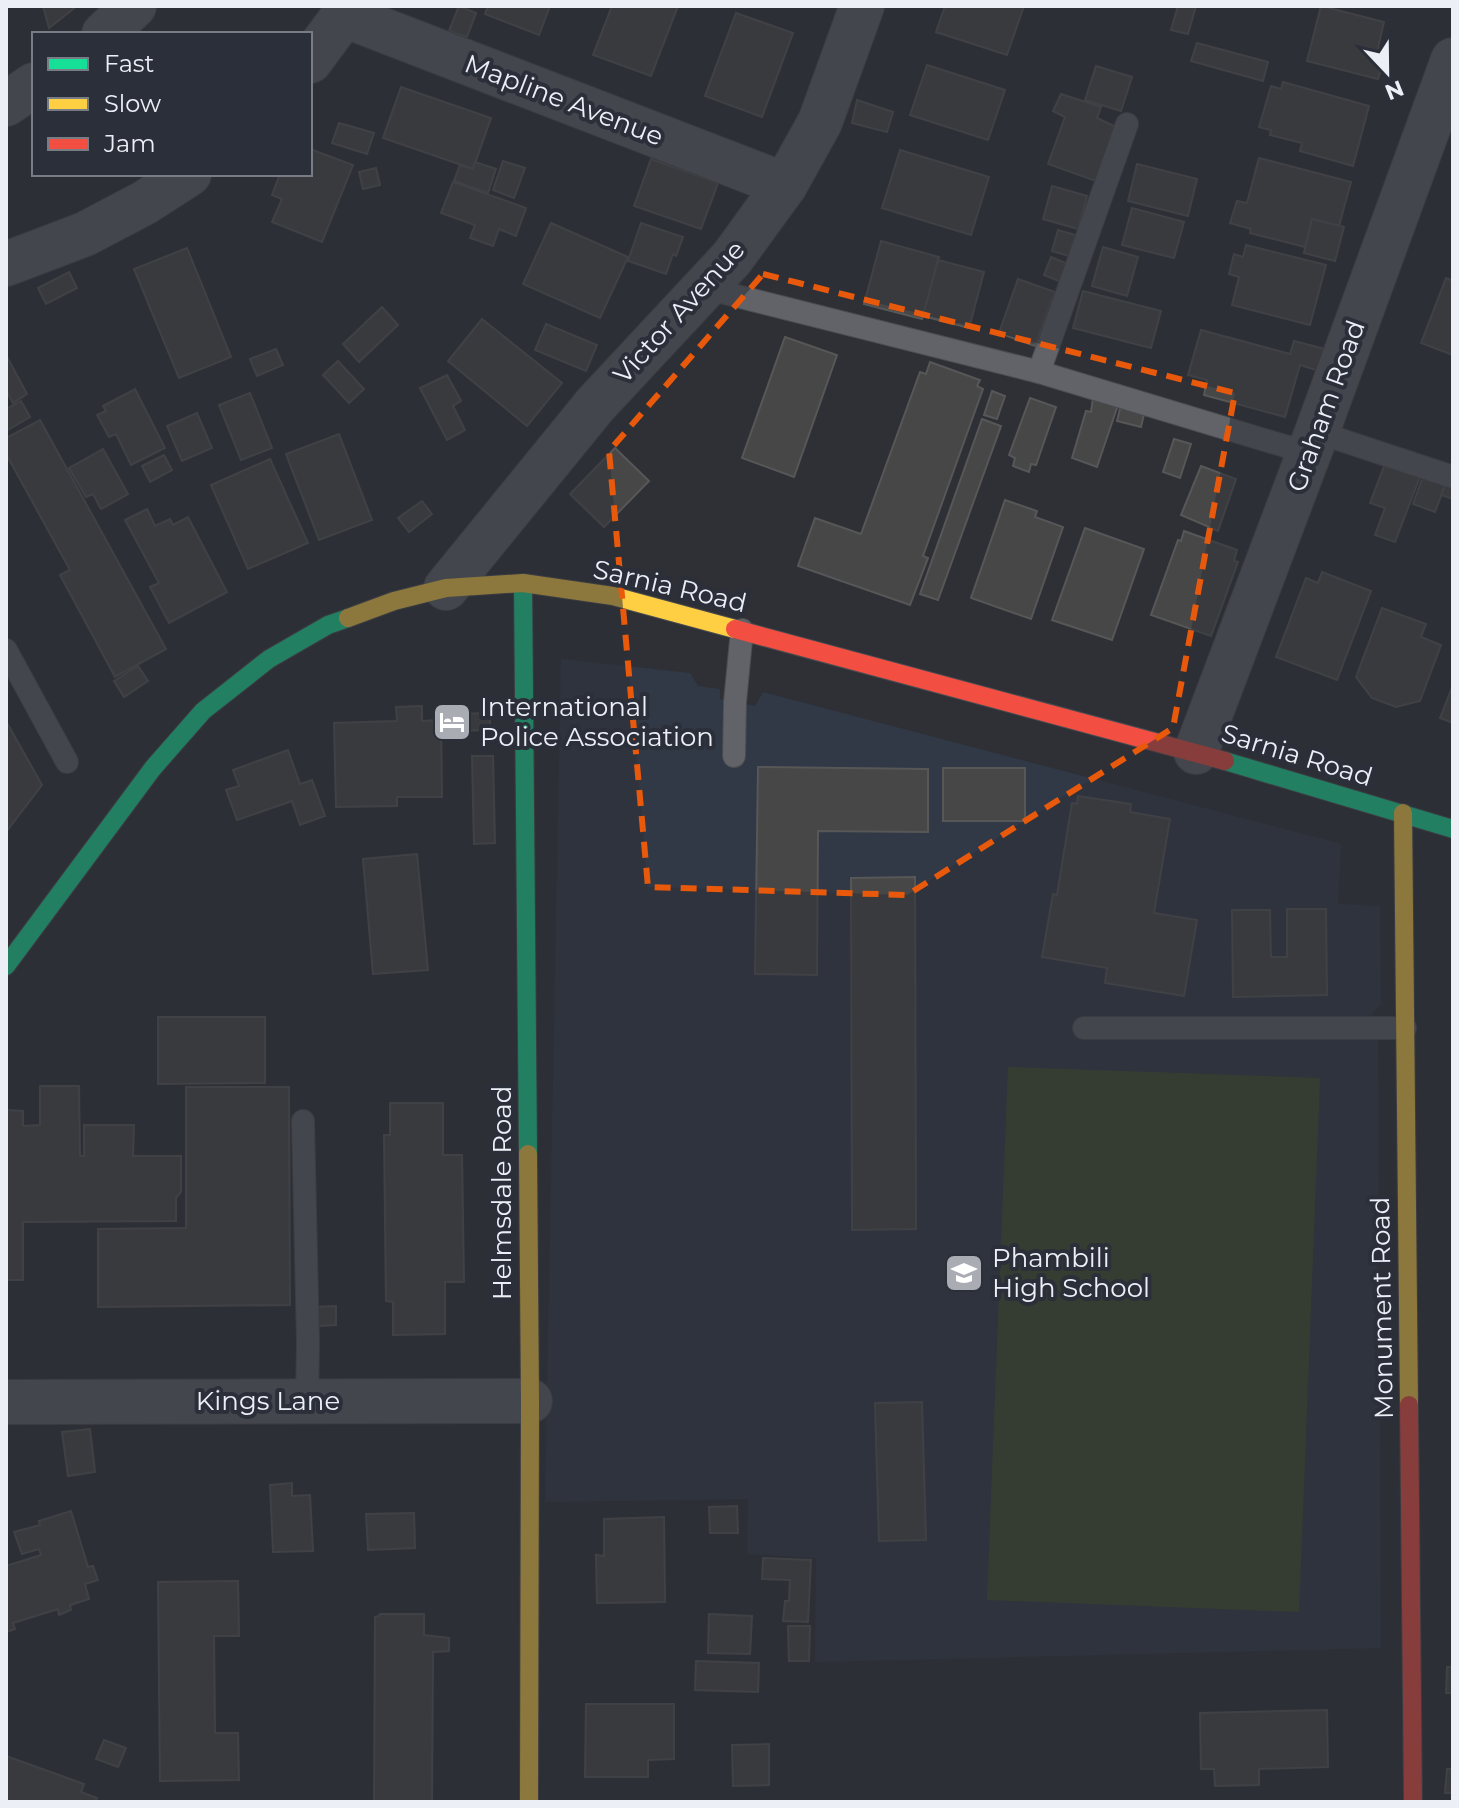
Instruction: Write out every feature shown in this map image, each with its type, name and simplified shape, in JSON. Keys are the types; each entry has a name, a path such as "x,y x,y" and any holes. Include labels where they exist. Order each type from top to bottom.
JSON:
{"street":[{"path":"106,32 134,6"},
{"name":"Victor Avenue","path":"446,588 595,405 732,258 785,185 820,122 862,6"},
{"path":"312,58 346,10"},
{"name":"Mapline Avenue","path":"346,10 785,185"},
{"name":"Graham Road","path":"1196,752 1453,60"},
{"path":"6,104 32,86"},
{"path":"6,264 85,234 144,203 186,176"},
{"name":"Sarnia Road","path":"6,966 153,768 203,711 269,659 328,625 394,601 446,588 523,583 613,596 1196,752 1453,829"},
{"name":"Helmsdale Road","path":"523,583 530,1401 529,1802"},
{"name":"Monument Road","path":"1403,813 1413,1802"},
{"name":"Kings Lane","path":"6,1402 530,1401"}],"lane":[{"path":"1039,372 1127,124"},
{"path":"705,288 1453,477"},
{"path":"734,756 735,702 742,630"},
{"path":"6,650 67,762"},
{"path":"1084,1028 1405,1028"},
{"path":"303,1121 307,1401"}],"highlighted area":[{"path":"763,274 1235,393 1173,728 907,895 648,887 609,451"}],"shaded area":[{"name":"Phambili High School","path":"561,659 690,673 698,686 720,689 720,699 755,706 763,692 1341,844 1338,904 1380,906 1381,1004 1372,1013 1371,1027 1378,1038 1381,1648 815,1662 816,1558 747,1554 748,1499 545,1502"}],"green space":[{"path":"1008,1067 1320,1078 1299,1612 987,1600"}],"building":[{"path":"43,6 77,6 49,28"},
{"path":"459,6 476,13 467,37 449,31"},
{"path":"488,6 550,6 539,35 485,14"},
{"path":"612,6 678,6 651,76 593,55"},
{"path":"945,6 1024,6 1007,55 936,32"},
{"path":"1178,6 1196,6 1188,34 1171,30"},
{"path":"1321,6 1384,22 1378,48 1386,50 1378,79 1307,61"},
{"path":"736,13 793,33 762,117 705,96"},
{"path":"1197,43 1268,62 1263,81 1191,61"},
{"path":"927,65 1005,90 988,140 910,115"},
{"path":"1096,66 1132,77 1121,111 1085,100"},
{"path":"1283,82 1369,106 1353,166 1300,151 1302,143 1270,135 1271,130 1259,127 1271,86 1281,89"},
{"path":"401,87 491,118 473,169 383,138"},
{"path":"1061,94 1101,107 1097,118 1116,127 1096,181 1048,164 1065,117 1053,111"},
{"path":"857,100 893,112 887,132 852,123"},
{"path":"339,123 374,133 367,154 332,143"},
{"path":"312,150 353,165 322,242 272,222 282,199 272,195 279,176 312,176"},
{"path":"900,150 989,177 971,235 882,208"},
{"path":"1259,158 1351,182 1339,226 1312,219 1305,247 1250,233 1251,229 1230,223 1237,201 1247,203"},
{"path":"651,159 718,183 701,229 634,206"},
{"path":"503,161 525,168 514,198 493,190"},
{"path":"475,162 496,169 488,193 454,181 460,165 473,169"},
{"path":"1137,164 1197,179 1188,216 1128,201"},
{"path":"376,168 380,185 363,189 359,172"},
{"path":"453,182 526,208 516,236 499,229 493,246 470,238 475,225 441,213"},
{"path":"1052,186 1087,196 1078,229 1043,219"},
{"path":"1132,208 1184,222 1174,258 1122,245"},
{"path":"1312,219 1344,227 1335,261 1304,253"},
{"path":"551,223 628,257 600,318 523,284"},
{"path":"641,223 683,237 666,274 628,261"},
{"path":"1058,230 1075,235 1069,256 1052,251"},
{"path":"881,241 939,257 922,319 864,304"},
{"path":"1246,245 1326,265 1310,325 1232,305 1239,277 1229,274 1234,254 1243,257"},
{"path":"1103,247 1138,257 1127,296 1092,286"},
{"path":"187,248 231,357 179,378 134,269"},
{"path":"1051,257 1068,264 1061,282 1044,275"},
{"path":"938,260 984,272 969,328 923,316"},
{"path":"69,272 77,288 46,304 38,288"},
{"path":"1446,278 1453,281 1453,355 1421,343"},
{"path":"1018,279 1055,292 1035,346 999,333"},
{"path":"1083,291 1161,311 1151,348 1073,328"},
{"path":"382,307 398,325 359,362 343,344"},
{"path":"482,319 562,383 527,426 448,361"},
{"path":"546,324 597,345 586,371 535,350"},
{"path":"1201,330 1290,354 1294,341 1325,349 1319,371 1300,365 1285,417 1204,395 1207,380 1188,375"},
{"path":"785,337 837,355 794,477 742,458"},
{"path":"276,349 283,365 257,376 250,359"},
{"path":"6,355 27,394 13,403 6,390"},
{"path":"338,361 364,389 349,403 323,375"},
{"path":"930,362 980,380 977,386 983,389 923,556 928,558 910,605 798,566 815,518 861,534 920,372 926,374"},
{"path":"447,375 461,401 453,406 465,430 447,440 420,388"},
{"path":"135,389 165,448 131,465 116,434 109,437 97,415 106,411 103,406"},
{"path":"992,391 1005,396 997,419 984,415"},
{"path":"250,393 272,448 241,460 219,405"},
{"path":"1030,398 1056,407 1036,465 1031,464 1029,472 1013,466 1015,458 1009,455"},
{"path":"1093,398 1118,405 1097,467 1072,458 1086,411 1091,412"},
{"path":"21,401 30,417 6,431 6,409"},
{"path":"1121,405 1145,410 1141,427 1117,421"},
{"path":"197,413 212,448 182,461 167,426"},
{"path":"982,419 1001,426 938,600 920,594"},
{"path":"40,420 166,649 115,677 60,575 70,570 6,454 6,438"},
{"path":"339,434 372,520 319,540 286,454"},
{"path":"1174,439 1191,444 1180,478 1163,472"},
{"path":"615,448 649,481 604,527 570,494"},
{"path":"103,449 128,494 101,509 93,494 86,497 69,468"},
{"path":"164,455 172,470 150,482 142,466"},
{"path":"270,459 308,543 248,569 211,485"},
{"path":"1386,461 1421,474 1395,542 1375,535 1385,508 1370,503"},
{"path":"1201,466 1236,479 1218,531 1181,515"},
{"path":"1424,474 1446,483 1435,512 1413,504"},
{"path":"1446,483 1453,485 1453,499 1441,495"},
{"path":"1005,500 1037,511 1035,517 1063,527 1031,619 971,598"},
{"path":"422,501 432,514 409,532 398,518"},
{"path":"147,509 155,526 170,519 173,525 188,517 227,592 169,623 150,587 159,583 125,520"},
{"path":"1085,528 1144,549 1112,640 1052,620"},
{"path":"1184,531 1237,550 1234,561 1238,562 1211,636 1151,615"},
{"path":"1322,572 1371,591 1337,680 1276,657 1306,578 1318,583"},
{"path":"1382,608 1426,624 1421,637 1441,645 1420,701 1396,707 1372,698 1356,677"},
{"path":"138,666 148,681 124,697 114,681"},
{"path":"1453,685 1453,723 1440,718"},
{"path":"422,706 422,721 441,720 442,797 397,797 397,806 336,807 334,723 397,721 396,707"},
{"path":"490,713 490,730 456,731 456,714"},
{"path":"6,721 42,785 6,832"},
{"path":"288,750 300,784 312,780 325,816 300,825 292,801 237,820 226,790 239,786 233,770"},
{"path":"472,756 493,756 495,843 474,844"},
{"path":"758,767 928,769 928,832 818,831 817,975 755,974"},
{"path":"943,768 1025,768 1025,821 943,821"},
{"path":"1078,796 1131,804 1130,812 1170,819 1154,913 1197,920 1184,996 1105,983 1107,968 1042,957 1053,894 1057,895 1072,803 1077,804"},
{"path":"417,854 428,970 373,974 363,859"},
{"path":"915,877 916,1229 852,1230 851,878"},
{"path":"1287,909 1326,909 1327,995 1233,997 1232,910 1270,910 1271,957 1287,957"},
{"path":"158,1017 265,1017 265,1083 158,1084"},
{"path":"40,1086 79,1086 80,1156 84,1156 84,1125 134,1125 133,1156 181,1156 181,1192 176,1198 176,1221 23,1222 23,1280 6,1280 6,1110 23,1111 23,1126 40,1125"},
{"path":"186,1087 289,1087 290,1305 98,1307 98,1229 186,1228"},
{"path":"390,1103 443,1103 443,1155 462,1155 464,1282 445,1282 445,1334 393,1335 393,1302 386,1301 384,1135 390,1135"},
{"path":"336,1306 336,1325 318,1326 317,1307"},
{"path":"922,1402 926,1540 879,1541 875,1403"},
{"path":"90,1429 95,1472 68,1476 62,1432"},
{"path":"292,1483 292,1496 310,1495 313,1551 273,1552 270,1485"},
{"path":"737,1506 738,1533 710,1533 709,1507"},
{"path":"71,1511 88,1567 93,1566 98,1580 85,1584 89,1599 70,1605 71,1610 59,1615 58,1609 13,1623 15,1629 6,1632 6,1566 41,1555 39,1549 22,1554 14,1532 40,1525 39,1521"},
{"path":"414,1513 415,1548 368,1550 366,1514"},
{"path":"664,1517 665,1602 597,1603 596,1555 604,1556 604,1519"},
{"path":"763,1558 811,1560 808,1622 783,1621 785,1601 789,1601 790,1580 762,1579"},
{"path":"238,1581 239,1636 214,1636 215,1733 238,1733 239,1780 160,1781 158,1582"},
{"path":"380,1614 424,1614 424,1635 449,1638 449,1651 433,1652 432,1802 374,1802 375,1617"},
{"path":"709,1614 752,1616 750,1654 708,1653"},
{"path":"788,1626 810,1626 809,1661 789,1661"},
{"path":"696,1661 759,1663 758,1692 695,1690"},
{"path":"1447,1667 1453,1667 1453,1693 1446,1693"},
{"path":"586,1704 674,1704 674,1759 648,1760 648,1777 585,1777"},
{"path":"1327,1710 1328,1767 1259,1769 1259,1785 1215,1786 1214,1769 1201,1769 1200,1713"},
{"path":"104,1740 126,1748 118,1767 96,1759"},
{"path":"769,1744 769,1785 733,1786 732,1745"},
{"path":"6,1756 84,1784 81,1792 97,1798 95,1802 6,1802"},
{"path":"1447,1769 1453,1769 1453,1793 1445,1793"}],"traffic: fast":[{"path":"523,583 528,1154"},
{"path":"6,966 153,768 203,711 269,659 328,625 348,618"},
{"path":"1225,761 1453,829"}],"traffic: slow":[{"path":"348,618 394,601 446,588 523,583 613,596 735,629"},
{"path":"1403,813 1409,1405"},
{"path":"528,1154 529,1802"}],"traffic: jam":[{"path":"735,629 1225,761"},
{"path":"1409,1405 1413,1802"}],"place":[{"name":"International Police Association","path":"452,722"},
{"name":"Phambili High School","path":"964,1273"}]}
